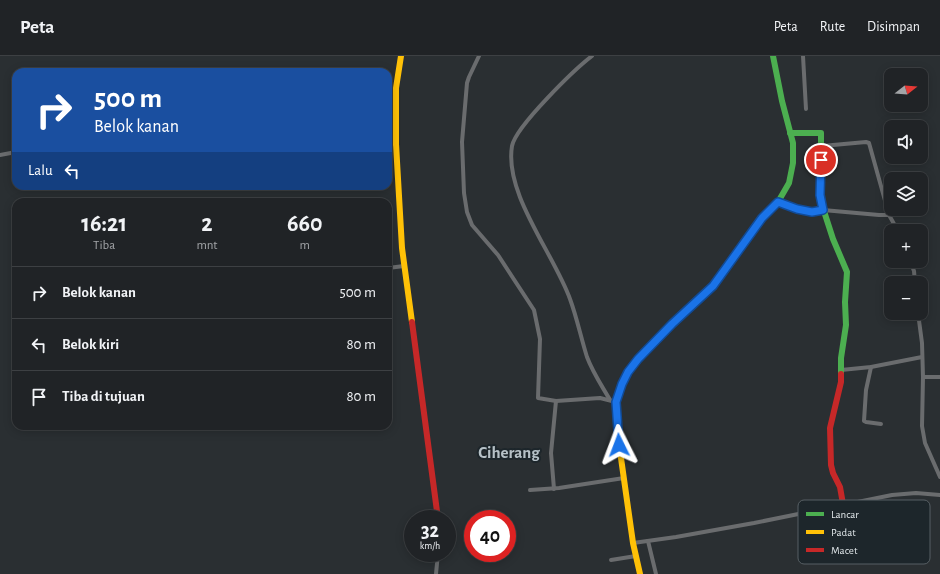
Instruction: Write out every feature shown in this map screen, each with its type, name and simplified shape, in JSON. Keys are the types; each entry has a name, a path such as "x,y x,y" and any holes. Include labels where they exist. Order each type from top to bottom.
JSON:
{"street":[{"path":"401,56 396,88 396,144 402,248 437,510"},
{"path":"479,56 468,77 463,127 462,142 464,193 467,212 472,225 498,255 534,310 540,339 538,398 556,401 600,398 613,401"},
{"path":"592,56 580,66 533,114 519,132 512,145 513,174 516,186 536,231 557,269 570,299 588,358 599,383 613,401 633,542 640,574"},
{"path":"613,401 632,368 672,324 713,286 762,218 778,202 789,183 793,150 773,56"},
{"path":"803,56 806,109"},
{"path":"790,133 821,133 822,146 820,188 823,210 834,244 847,272 845,302 846,325 841,358 839,392 831,423 830,458 832,470 840,487 842,500"},
{"path":"822,146 869,143 884,197"},
{"path":"0,155 12,153"},
{"path":"778,202 797,209 812,212 823,210 884,215"},
{"path":"392,268 404,266"},
{"path":"919,320 923,377 922,426 924,443 940,477"},
{"path":"841,370 871,367 922,357"},
{"path":"871,367 866,390 864,419 866,422 880,424"},
{"path":"923,377 940,377"},
{"path":"554,488 551,454 556,401"},
{"path":"530,490 624,478"},
{"path":"867,500 916,493 940,495"},
{"path":"633,542 648,541 754,523 798,514"},
{"path":"648,541 656,574"},
{"path":"611,560 636,556"},
{"path":"436,574 437,562"}],"traffic: fast":[{"path":"724,270 762,217 778,202 789,183 793,163 793,143 782,101 773,56"},
{"path":"790,133 821,133 821,202 833,239 847,272 845,302 846,325 841,358 841,374"}],"traffic: slow":[{"path":"401,56 396,88 396,144 402,248 412,322"},
{"path":"640,574 633,543 621,458 616,402 628,372 672,324 713,286 724,270"}],"traffic: jam":[{"path":"412,322 437,510"},
{"path":"841,374 841,382 830,428 831,465 840,487 842,500"}],"district":[{"name":"Ciherang","path":"509,452"}],"route":[{"path":"619,445 616,402 628,372 638,359 672,324 713,286 762,218 778,202 797,209 812,212 823,210 820,195 821,160"}]}
